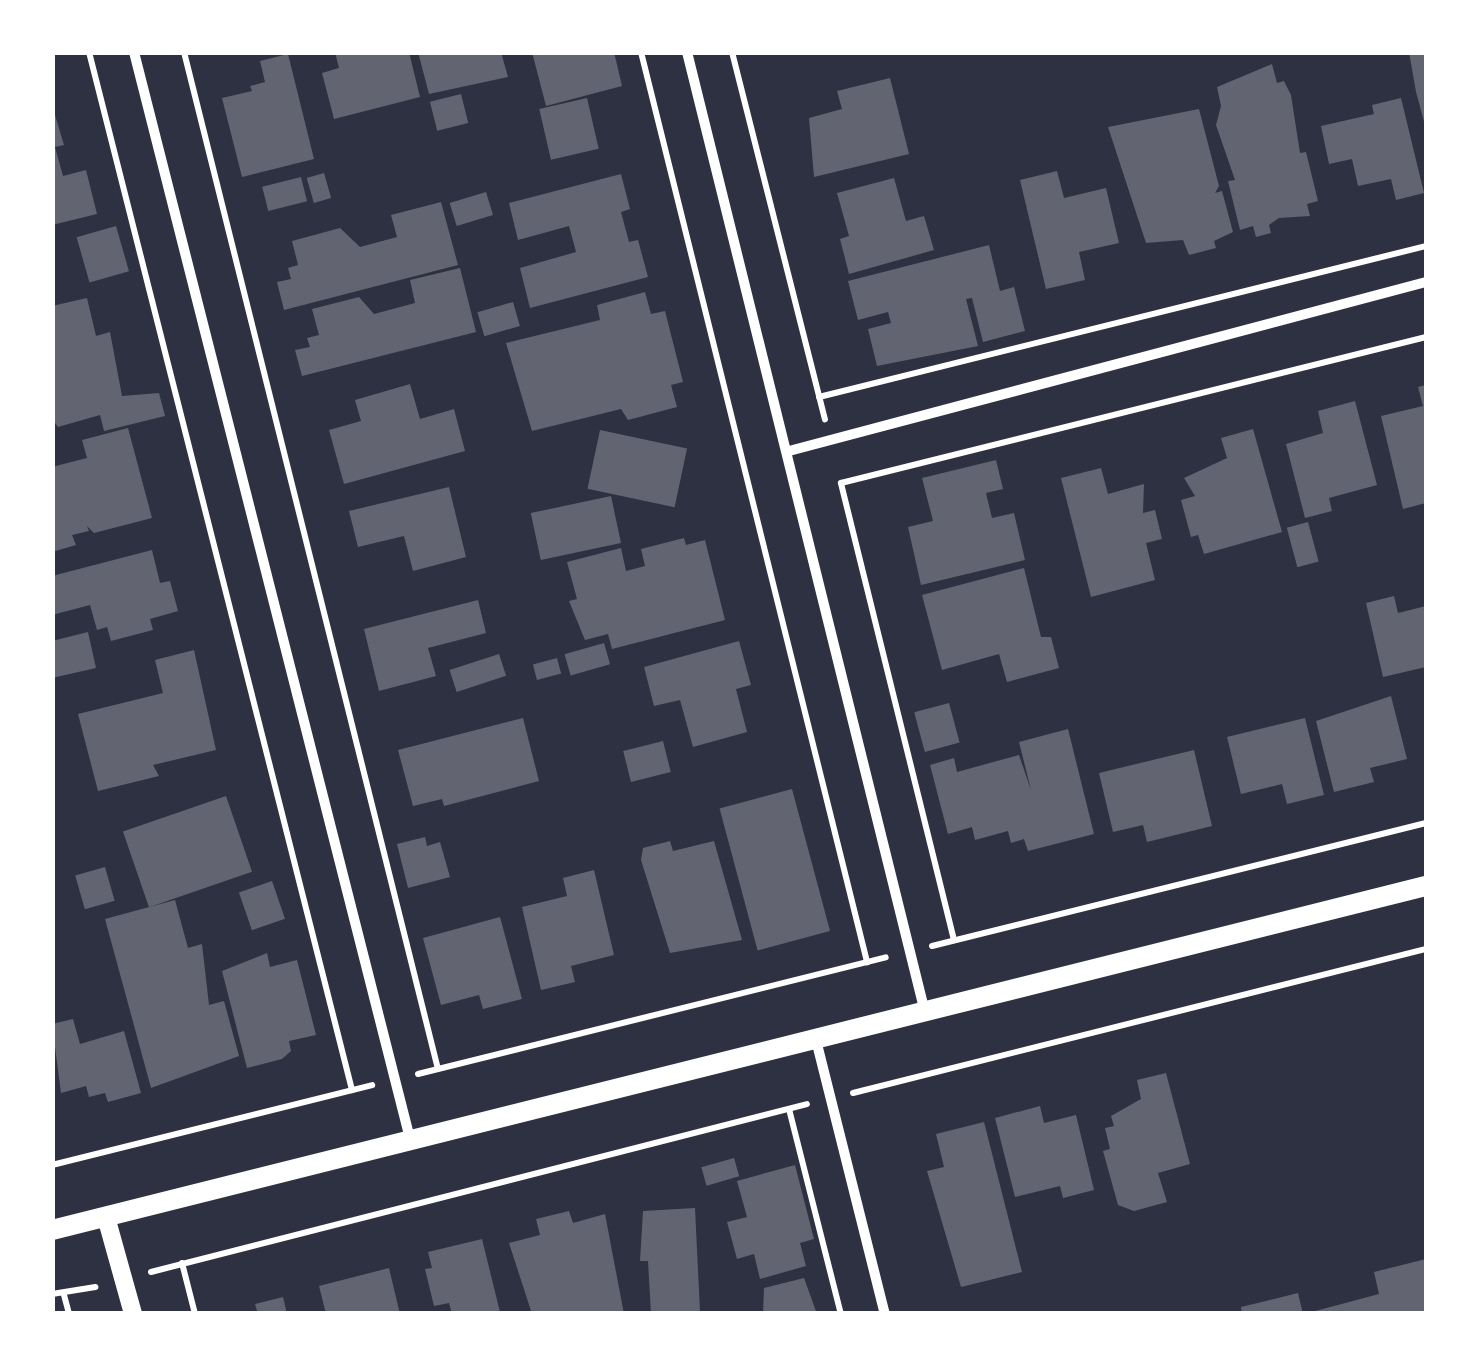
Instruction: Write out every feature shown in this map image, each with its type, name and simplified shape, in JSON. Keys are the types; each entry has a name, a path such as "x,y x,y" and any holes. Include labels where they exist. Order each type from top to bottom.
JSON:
{"main road":[{"path":"52,1230 1426,886"}],"street":[{"path":"134,52 410,1139"},
{"path":"687,52 926,1012"},
{"path":"789,450 1426,282"},
{"path":"816,1039 885,1314"},
{"path":"106,1217 133,1314"}],"path":[{"path":"89,52 352,1090"},
{"path":"184,52 438,1069"},
{"path":"640,52 868,962"},
{"path":"732,52 954,940"},
{"path":"819,398 1426,246"},
{"path":"840,483 1426,336"},
{"path":"52,1165 1426,823"},
{"path":"789,1109 842,1314"},
{"path":"182,1263 195,1314"},
{"path":"64,1295 68,1314"}],"building":[{"path":"335,52 409,52 420,97 334,119 322,73 339,68"},
{"path":"418,52 501,52 508,77 429,94"},
{"path":"532,52 614,52 622,86 546,106"},
{"path":"1409,52 1426,52 1426,129 1416,92"},
{"path":"288,54 314,159 242,177 222,98 252,91 250,86 265,82 260,61"},
{"path":"1272,64 1277,83 1284,81 1291,95 1300,153 1306,152 1318,201 1307,204 1310,216 1279,218 1269,225 1271,233 1256,237 1253,226 1240,230 1228,181 1235,180 1216,125 1221,106 1217,87"},
{"path":"890,78 909,154 814,177 809,118 842,109 837,91"},
{"path":"461,94 468,123 437,131 430,102"},
{"path":"587,98 599,149 551,160 539,109"},
{"path":"1401,98 1424,193 1396,200 1391,179 1358,186 1352,159 1329,164 1321,126 1374,114 1372,105"},
{"path":"52,105 64,145 55,147 63,176 86,170 97,214 52,225"},
{"path":"1199,109 1219,186 1215,193 1222,191 1233,232 1214,241 1216,248 1189,255 1183,240 1146,243 1108,127"},
{"path":"1057,171 1064,198 1106,188 1119,243 1079,252 1085,280 1046,289 1020,180"},
{"path":"324,173 331,198 314,203 307,178"},
{"path":"621,174 630,209 621,212 629,242 638,240 648,277 530,308 520,268 576,252 569,226 518,240 509,203"},
{"path":"301,177 307,201 268,211 262,187"},
{"path":"894,178 906,221 924,216 934,250 849,274 840,239 849,236 837,193"},
{"path":"486,192 493,215 457,226 450,203"},
{"path":"441,202 458,265 284,310 277,282 291,279 288,268 298,265 292,241 340,228 360,247 397,237 391,215"},
{"path":"116,226 129,271 90,282 77,237"},
{"path":"989,245 1000,291 1014,287 1025,331 983,342 972,298 966,299 978,346 877,366 868,329 891,323 888,312 858,320 848,281"},
{"path":"460,268 476,332 302,376 295,350 310,347 307,338 319,335 312,309 359,297 374,314 415,303 410,280"},
{"path":"645,292 651,314 665,311 683,382 671,385 677,407 628,420 621,409 532,431 506,343 600,320 597,305"},
{"path":"87,298 96,336 110,332 122,396 159,393 165,416 104,431 100,415 58,427 52,419 52,306"},
{"path":"513,302 520,326 484,336 477,312"},
{"path":"410,384 420,419 454,409 465,451 344,484 329,430 361,421 355,400"},
{"path":"1426,385 1426,503 1403,509 1381,416 1423,406 1418,387"},
{"path":"1355,401 1377,485 1329,498 1332,511 1305,518 1286,444 1323,433 1318,411"},
{"path":"128,428 152,518 94,533 87,526 89,531 72,535 76,545 52,552 52,467 87,458 82,440"},
{"path":"1253,429 1282,532 1204,554 1198,535 1191,537 1181,500 1195,496 1184,478 1227,458 1221,438"},
{"path":"600,430 687,449 675,507 588,489"},
{"path":"996,460 1003,489 986,493 992,518 1014,513 1025,560 921,585 908,527 933,521 922,478"},
{"path":"1101,468 1108,494 1144,484 1143,513 1155,510 1162,539 1146,543 1155,580 1091,597 1061,478"},
{"path":"449,487 466,557 413,571 404,536 358,547 349,511"},
{"path":"611,496 621,543 541,560 531,513"},
{"path":"1308,522 1319,562 1297,567 1287,528"},
{"path":"684,538 686,545 705,540 725,620 612,649 608,634 585,640 569,601 577,599 567,562 621,548 626,571 645,566 641,549"},
{"path":"152,550 160,583 170,581 178,611 150,619 153,630 111,641 107,627 97,630 90,605 52,615 52,576"},
{"path":"1024,568 1041,637 1051,637 1059,668 1007,682 999,654 942,670 922,595"},
{"path":"1394,596 1398,613 1426,606 1426,667 1383,677 1366,603"},
{"path":"478,600 486,633 428,648 436,676 379,691 364,629"},
{"path":"88,632 96,668 52,678 52,641"},
{"path":"739,641 751,685 736,689 747,732 693,747 680,700 654,706 644,667"},
{"path":"604,643 610,664 571,675 565,654"},
{"path":"194,650 216,750 153,765 159,776 98,791 78,714 163,693 155,660"},
{"path":"499,654 506,676 457,692 450,670"},
{"path":"557,658 561,673 537,680 533,664"},
{"path":"1391,696 1407,759 1370,768 1374,782 1334,792 1316,721"},
{"path":"949,703 960,743 925,752 914,712"},
{"path":"523,718 539,781 444,806 442,799 413,806 398,750"},
{"path":"1305,718 1324,795 1287,804 1282,784 1241,794 1227,737"},
{"path":"1068,729 1094,834 1028,851 1024,839 1011,843 1008,831 975,840 972,827 948,834 930,765 954,758 957,772 1019,755 1031,790 1019,742"},
{"path":"663,741 671,772 631,782 623,751"},
{"path":"1194,750 1212,826 1147,842 1143,825 1113,832 1099,773"},
{"path":"792,789 830,931 758,950 720,808"},
{"path":"226,796 252,872 149,907 123,831"},
{"path":"425,837 427,846 440,842 450,877 408,888 397,844"},
{"path":"670,841 673,851 714,841 742,940 670,953 641,860 643,848"},
{"path":"105,867 115,901 85,909 75,876"},
{"path":"594,870 614,955 571,966 575,982 541,990 522,907 567,896 563,878"},
{"path":"272,881 285,919 252,930 239,892"},
{"path":"175,900 188,948 202,944 209,1005 224,1001 239,1056 151,1088 105,919"},
{"path":"500,917 522,999 483,1009 479,995 441,1005 423,938"},
{"path":"267,953 270,967 297,960 316,1035 289,1041 291,1051 282,1059 247,1068 222,971"},
{"path":"73,1019 80,1044 124,1031 141,1093 108,1102 105,1093 89,1097 86,1086 61,1093 52,1024"},
{"path":"1166,1073 1190,1164 1158,1173 1167,1202 1134,1211 1118,1205 1103,1151 1110,1149 1105,1128 1114,1126 1111,1116 1141,1099 1137,1080"},
{"path":"1040,1106 1044,1123 1076,1115 1094,1190 1063,1198 1060,1186 1015,1197 995,1118"},
{"path":"984,1122 1022,1272 961,1287 927,1171 944,1167 936,1134"},
{"path":"734,1158 739,1176 707,1186 701,1167"},
{"path":"795,1165 814,1239 800,1243 806,1266 760,1279 754,1254 737,1259 727,1222 747,1217 737,1181"},
{"path":"695,1208 700,1311 651,1314 648,1261 640,1261 643,1211"},
{"path":"569,1211 573,1223 605,1214 624,1314 532,1314 509,1243 540,1235 536,1219"},
{"path":"482,1239 500,1312 452,1314 449,1303 434,1306 425,1269 432,1268 428,1252"},
{"path":"1426,1259 1426,1314 1304,1314 1379,1294 1374,1272"},
{"path":"389,1268 400,1314 326,1314 319,1286"},
{"path":"804,1278 817,1314 763,1314 764,1288"},
{"path":"1298,1293 1303,1314 1242,1314 1241,1307"},
{"path":"283,1297 287,1314 258,1314 255,1304"}]}
